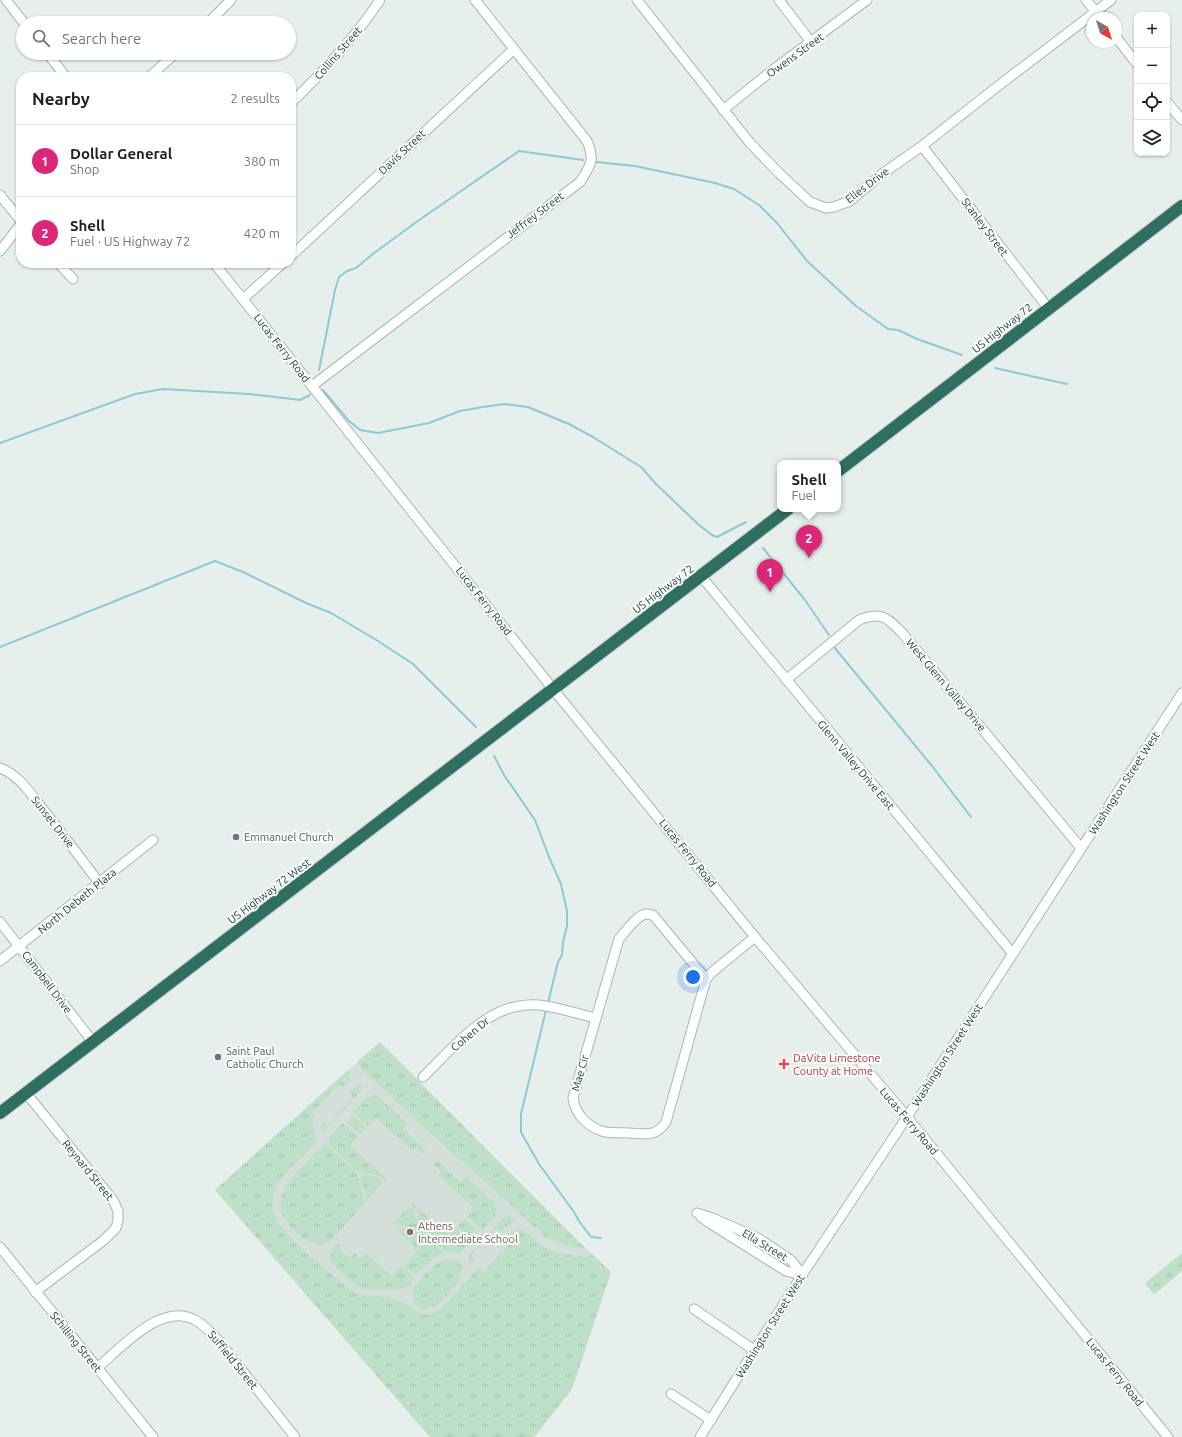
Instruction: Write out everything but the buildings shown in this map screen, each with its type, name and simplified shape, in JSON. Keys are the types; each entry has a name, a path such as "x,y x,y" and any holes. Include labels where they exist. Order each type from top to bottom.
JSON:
{"highway":[{"name":"US Highway 72","path":"841,469 1182,206"},
{"name":"US Highway 72","path":"553,689 784,512"},
{"name":"US Highway 72 West","path":"0,1113 553,689"}],"street":[{"path":"6,0 19,16"},
{"path":"215,16 232,0"},
{"name":"Collins Street","path":"296,98 349,42 380,0"},
{"name":"Jeffrey Street","path":"312,386 580,182 590,167 592,159 587,141 475,0"},
{"name":"Elles Drive","path":"637,0 750,143 810,202 826,208 834,207 850,201 882,174 922,146 1017,71 1086,24"},
{"path":"778,0 811,42"},
{"name":"Owens Street","path":"723,110 774,69 867,0"},
{"path":"1086,0 1096,12"},
{"name":"Elles Drive","path":"1101,12 1111,0"},
{"path":"1122,45 1134,60"},
{"name":"Davis Street","path":"296,251 514,49"},
{"path":"53,60 62,72"},
{"path":"155,72 168,60"},
{"path":"1170,106 1182,120"},
{"name":"Stanley Street","path":"922,146 1049,308"},
{"path":"0,194 16,216"},
{"path":"0,251 16,230"},
{"path":"62,268 72,279"},
{"name":"Lucas Ferry Road","path":"218,268 460,570 491,612 553,689 1168,1437"},
{"path":"243,299 277,268"},
{"name":"Glenn Valley Drive East","path":"701,576 1013,954"},
{"name":"West Glenn Valley Drive","path":"786,680 859,620 877,615 885,618 904,634 1081,848"},
{"name":"Washington Street West","path":"700,1437 802,1275 1182,693"},
{"name":"Sunset Drive","path":"0,768 7,771 20,781 100,884"},
{"name":"North Debeth Plaza","path":"0,961 100,884 153,840"},
{"name":"Mae Cir","path":"646,914 653,916 706,979 666,1122 658,1131 650,1134 603,1132 584,1120 578,1114 572,1098 619,940 627,928 646,914"},
{"name":"Campbell Drive","path":"0,922 93,1042"},
{"path":"706,979 711,973 755,936"},
{"name":"Cohen Dr","path":"423,1077 479,1024 506,1009 518,1006 547,1007 596,1018"},
{"name":"Reynard Street","path":"26,1093 114,1202 118,1211 116,1228 104,1240 35,1292"},
{"name":"Ella Street","path":"697,1213 758,1238 792,1262 802,1275 786,1271 711,1224 697,1213"},
{"name":"Schilling Street","path":"0,1247 153,1437"},
{"path":"694,1310 754,1350"},
{"name":"Suffield Street","path":"97,1368 137,1333 159,1320 176,1315 185,1316 207,1328 296,1437"},
{"path":"671,1394 711,1420"}],"shaded area":[{"name":"Athens Intermediate School","path":"380,1042 552,1216 611,1272 572,1389 534,1437 430,1437 216,1190"}],"green space":[{"path":"380,1042 585,1248 561,1244 540,1233 540,1230 539,1231 507,1202 508,1200 505,1200 472,1170 473,1168 471,1167 470,1169 415,1119 417,1117 414,1117 368,1075 357,1062"},
{"path":"348,1070 349,1081 346,1085 344,1087 339,1084 312,1113 316,1117 312,1123 317,1139 306,1153 280,1180 276,1187 272,1202 274,1214 282,1227 301,1248 339,1281 361,1295 395,1299 406,1304 417,1312 428,1315 436,1312 442,1307 479,1268 481,1268 484,1272 486,1271 486,1269 512,1242 508,1238 510,1234 516,1230 523,1230 527,1232 537,1242 550,1250 578,1256 593,1255 611,1272 572,1389 534,1437 430,1437 215,1190"},
{"path":"358,1083 362,1086 360,1092 326,1130 321,1129 321,1126 324,1123 328,1126 353,1098 349,1093"},
{"path":"373,1095 379,1097 407,1123 403,1129 425,1149 424,1155 416,1148 412,1151 376,1118 368,1126 353,1112 366,1098"},
{"path":"353,1116 366,1128 360,1135 347,1123"},
{"path":"342,1123 358,1137 350,1146 387,1179 385,1181 379,1175 358,1172 326,1142"},
{"path":"325,1143 357,1173 364,1199 366,1201 332,1240 325,1245 320,1245 311,1243 293,1229 286,1221 280,1206 283,1192 287,1185"},
{"path":"438,1161 461,1182 465,1177 467,1177 495,1203 495,1215 491,1222 482,1230 467,1216 474,1208 438,1175 441,1171 433,1164 434,1162"},
{"path":"362,1174 377,1177 383,1182 368,1200 366,1198 360,1177"},
{"path":"412,1203 449,1236 456,1228 472,1242 461,1252 447,1253 422,1230 416,1209 410,1204"},
{"path":"409,1206 415,1211 419,1226 417,1228 395,1225 394,1223"},
{"path":"509,1216 514,1222 502,1231 496,1228 471,1256 474,1261 471,1263 469,1262 469,1256 503,1218"},
{"path":"465,1219 478,1231 471,1238 458,1226"},
{"path":"394,1226 420,1231 444,1253 436,1256 416,1275 405,1266 418,1250"},
{"path":"335,1244 341,1245 339,1248 350,1258 355,1253 361,1258 366,1253 392,1276 401,1266 415,1278 407,1286 396,1290 382,1291 357,1286 332,1264 331,1254"},
{"path":"1182,1253 1182,1271 1155,1294 1153,1293 1145,1283"},
{"path":"448,1259 458,1260 460,1263 462,1272 458,1282 443,1300 432,1308 420,1308 413,1299 412,1293 414,1288 424,1275 436,1264"}],"waterway":[{"path":"319,370 339,277 347,271 356,268 422,218 519,151 583,160"},
{"path":"596,162 635,166 715,183 734,189 759,205 777,223 807,261 856,306 888,329 898,330 917,339 962,355"},
{"path":"995,368 1067,384"},
{"path":"0,443 135,394 163,389 249,394 300,400 310,395"},
{"path":"323,390 348,420 360,430 378,433 429,423 460,411 483,407 504,404 528,407 569,424 641,467 656,484 699,525 712,535 717,537 746,522"},
{"path":"763,548 805,600 829,635"},
{"path":"0,647 215,561 243,572 306,603 331,613 378,641 413,664 476,727"},
{"path":"834,647 932,766 971,817"},
{"path":"494,756 504,775 535,820 561,884 567,911 567,926 563,942 562,955 558,962 548,1003"},
{"path":"546,1010 521,1114 521,1132 539,1164 591,1237 601,1238"}],"place":[{"name":"Shell","path":"809,558"},
{"name":"Dollar General","path":"770,592"},
{"name":"Emmanuel Church","path":"236,837"},
{"name":"Saint Paul Catholic Church","path":"218,1057"},
{"name":"DaVita Limestone County at Home","path":"784,1064"},
{"name":"Athens Intermediate School","path":"410,1232"}]}
